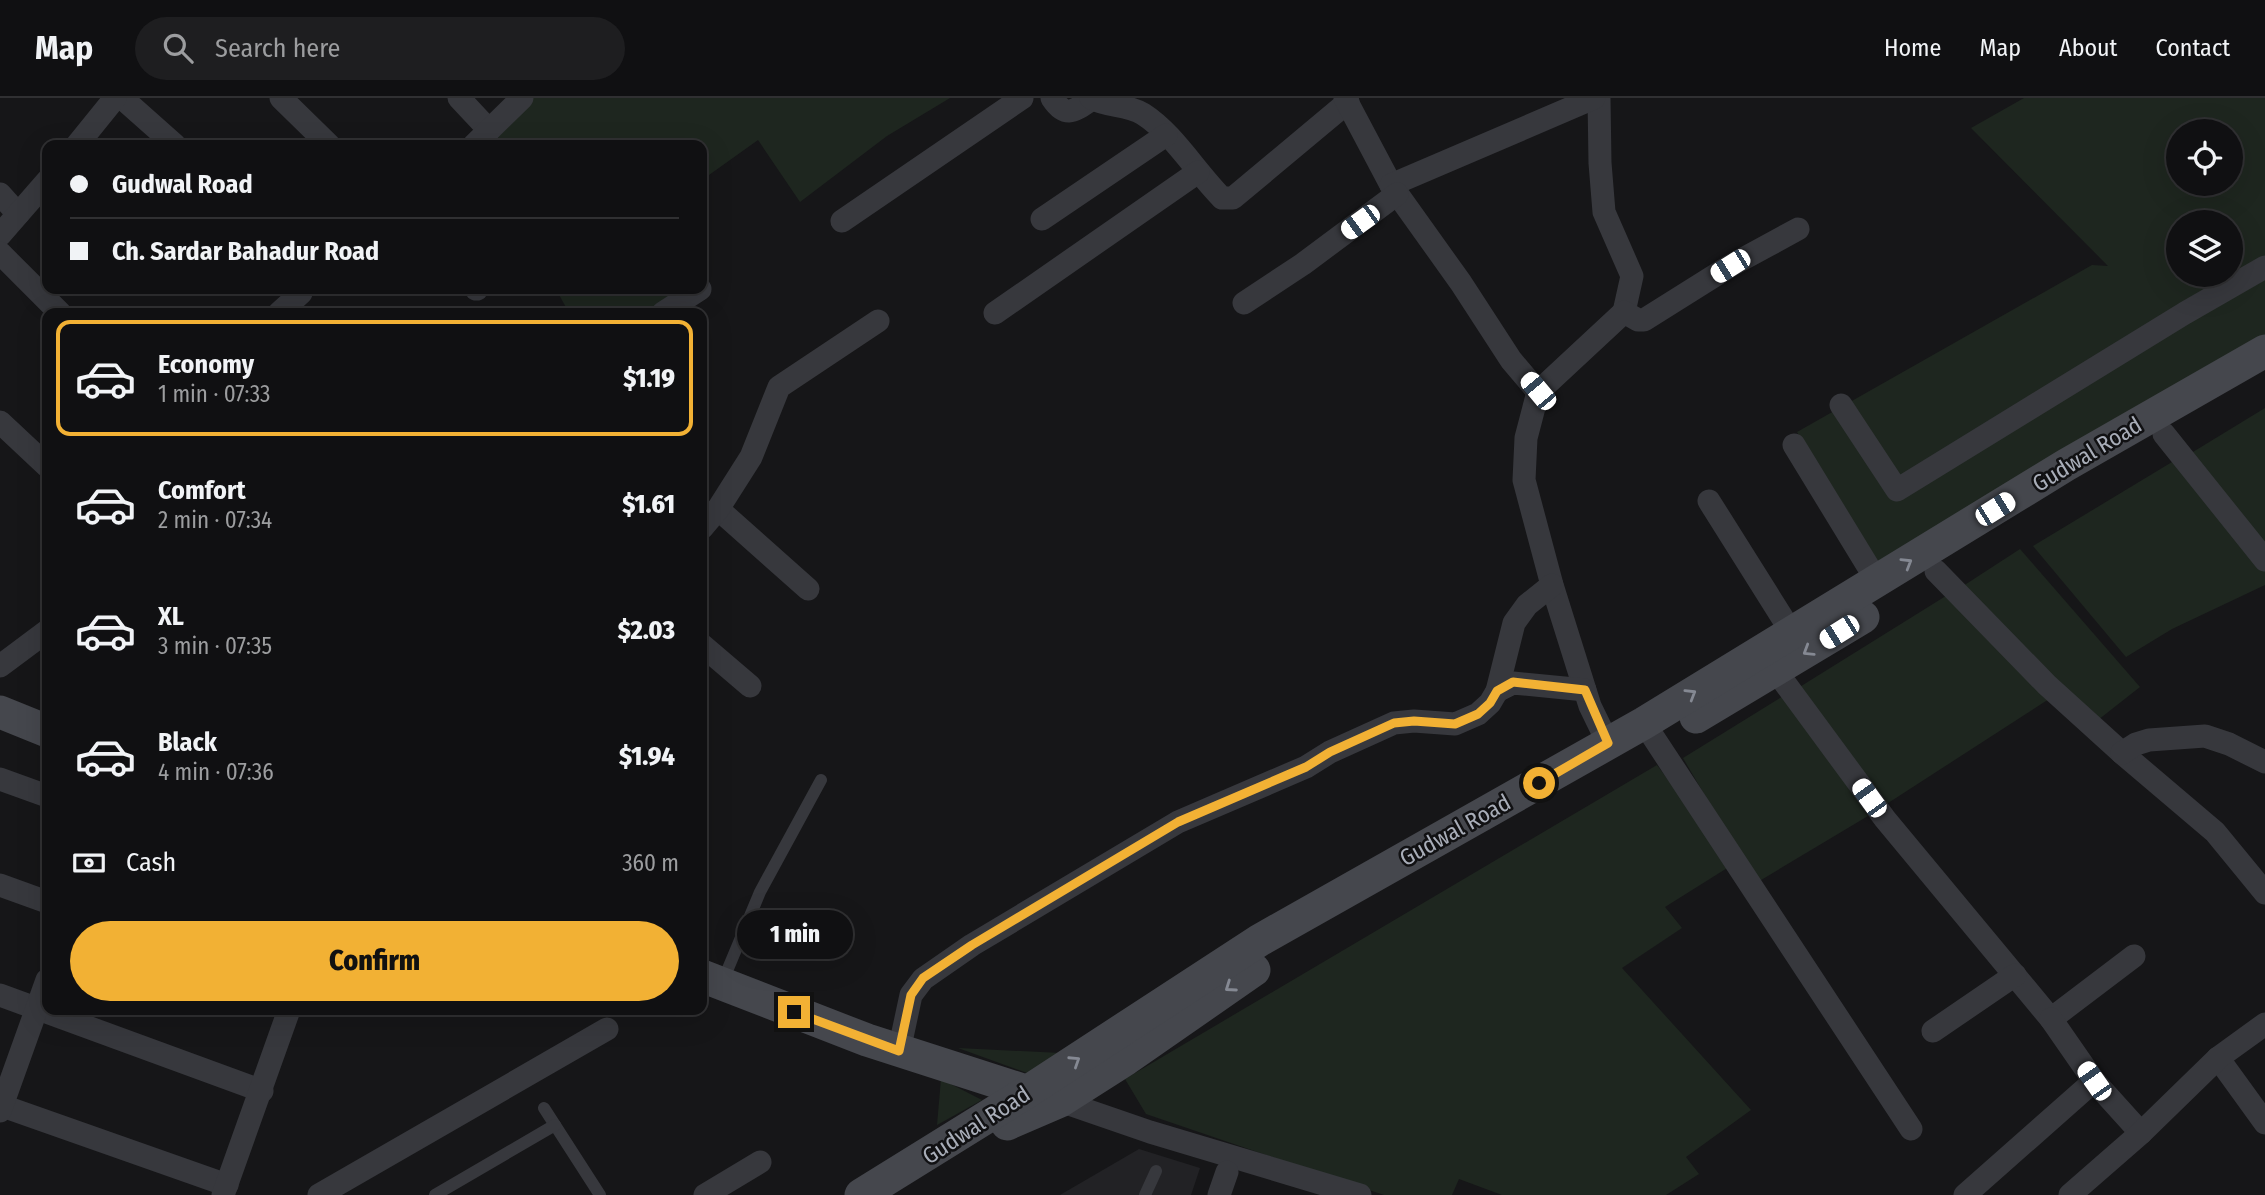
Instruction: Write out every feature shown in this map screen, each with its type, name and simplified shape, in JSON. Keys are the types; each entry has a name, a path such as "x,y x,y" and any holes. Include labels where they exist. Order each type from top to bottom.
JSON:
{"main road":[{"name":"Gudwal Road","path":"915,1164 1060,1101 1126,1059 1270,958 1650,732 1792,633 2066,465 2265,351"},
{"name":"Gudwal Road","path":"915,1164 1260,940 1608,743 1650,732 1776,671 1936,571 2265,375"},
{"path":"0,712 42,729"},
{"path":"712,980 899,1051 1060,1101"},
{"path":"861,1195 915,1164"}],"street":[{"path":"81,140 115,98"},
{"path":"122,98 169,140"},
{"path":"281,98 324,140"},
{"path":"460,98 481,138 522,98"},
{"path":"842,220 1022,98"},
{"path":"1052,98 1060,110 1065,111 1075,110 1091,98 1139,112 1156,123 1222,198 1233,198 1346,100 1394,189 1461,283 1511,360 1538,391"},
{"path":"1244,303 1303,264 1394,189 1594,98"},
{"path":"1599,98 1604,212 1632,276 1624,312 1538,391 1526,438 1524,480 1552,586 1585,690 1608,743"},
{"path":"1042,219 1166,135"},
{"path":"995,313 1198,172"},
{"path":"0,235 42,187"},
{"path":"0,194 18,214"},
{"path":"1624,312 1638,320 1644,320 1730,266 1798,229"},
{"path":"0,253 55,308"},
{"path":"1842,405 1897,490 2185,313 2265,267"},
{"path":"285,308 301,294"},
{"path":"671,308 692,294"},
{"path":"707,522 751,457 779,387 878,321"},
{"path":"0,422 42,461"},
{"path":"2164,434 2265,560"},
{"path":"1794,445 1877,581"},
{"path":"1709,501 1792,633"},
{"path":"718,509 808,589"},
{"path":"1936,571 2047,685 2215,832 2265,893"},
{"path":"899,1051 911,995 923,978 972,945 1178,822 1306,767 1330,752 1394,723 1414,721 1455,724 1478,714 1490,703 1497,691 1514,623 1528,605 1552,586"},
{"path":"0,666 42,635"},
{"path":"707,649 750,686"},
{"path":"1776,671 1885,819 2051,1019 2094,1081 2141,1133"},
{"path":"1497,691 1513,682 1585,690"},
{"path":"1650,732 1911,1129"},
{"path":"2122,753 2149,740 2205,736 2230,744 2265,762"},
{"path":"0,779 42,794"},
{"path":"0,885 42,900"},
{"path":"2051,1019 2134,956"},
{"path":"1933,1031 2015,975"},
{"path":"42,994 1,1107 225,1190 287,1015"},
{"path":"0,995 42,1011"},
{"path":"53,1015 261,1091"},
{"path":"2070,1195 2141,1133 2218,1058 2265,1024"},
{"path":"319,1195 607,1029"},
{"path":"2218,1058 2257,1097 2265,1123"},
{"path":"1965,1195 2094,1081"},
{"path":"1060,1101 1150,1132 1360,1195"},
{"path":"705,1195 760,1162"},
{"path":"1219,1195 1227,1172"}],"lane":[{"path":"712,980 821,780"},
{"path":"544,1108 596,1194"},
{"path":"435,1195 555,1125"},
{"path":"1145,1195 1156,1171"}],"shaded area":[{"path":"532,98 950,98 887,136 800,202 758,140 707,176 707,140 486,140"},
{"path":"2024,98 2265,98 2265,339 1879,568 1871,562 1797,432 2092,265 2108,266 1971,128"},
{"path":"559,294 676,294 656,308 566,308"},
{"path":"2265,408 2265,552 2188,455"},
{"path":"2177,459 2265,567 2265,585 2172,629 2126,657 2033,546"},
{"path":"2020,549 2140,687 2098,720 1960,588"},
{"path":"1949,594 2049,699 1882,807 1798,688"},
{"path":"1788,693 1868,816 1756,883 1683,758"},
{"path":"1657,765 1732,865 1665,907 1682,928 1622,968 1751,1110 1686,1157 1699,1174 1666,1195 1502,1195 1459,1179 1452,1195 1384,1195 1146,1114 1125,1079"},
{"path":"958,1048 1061,1053 1030,1074"},
{"path":"941,1079 982,1100 937,1125"},
{"path":"1139,1149 1200,1168 1191,1195 1060,1195"}],"route":[{"path":"794,1012 899,1051 911,995 923,978 972,945 1178,822 1306,767 1330,752 1394,723 1414,721 1455,724 1478,714 1490,703 1497,691 1513,682 1585,690 1608,743 1539,783"}]}
